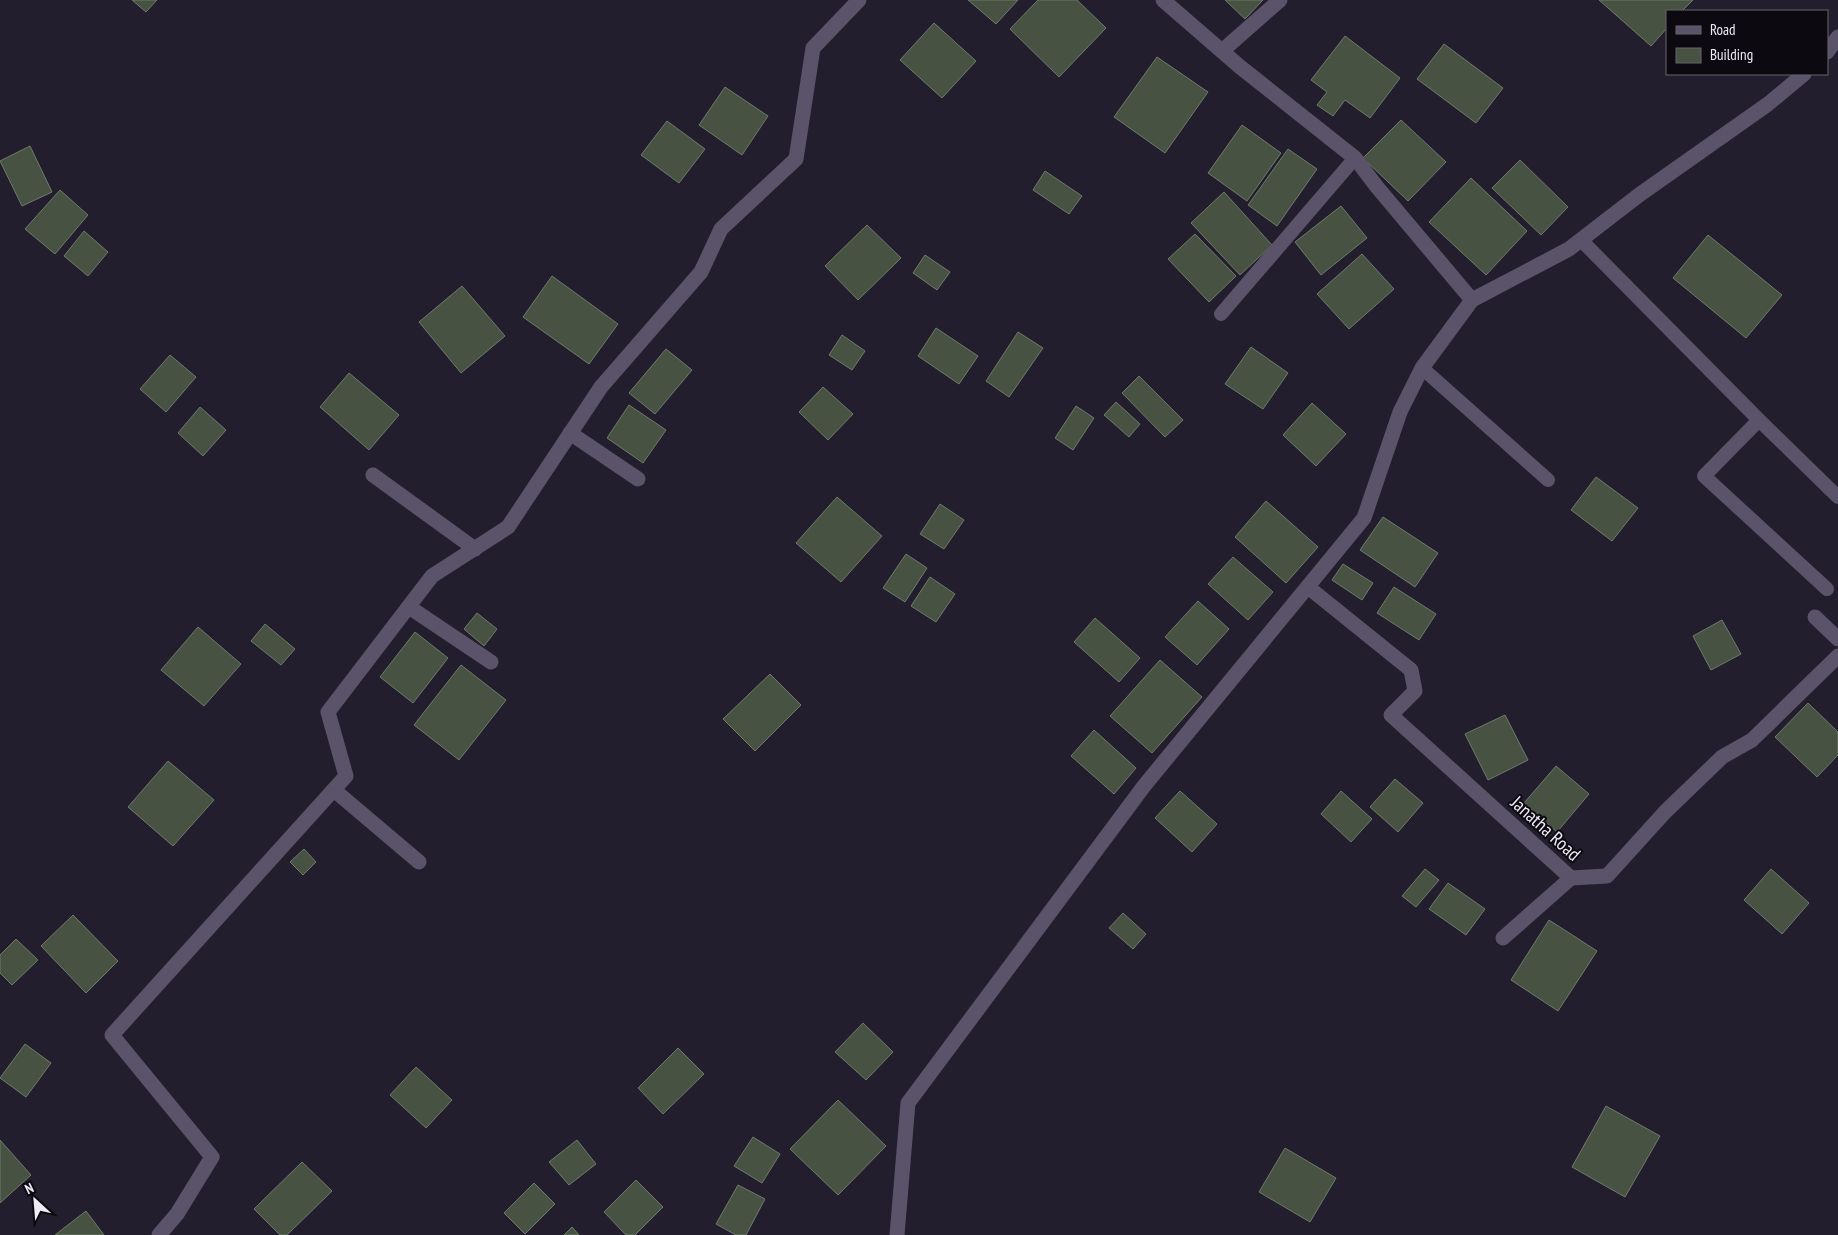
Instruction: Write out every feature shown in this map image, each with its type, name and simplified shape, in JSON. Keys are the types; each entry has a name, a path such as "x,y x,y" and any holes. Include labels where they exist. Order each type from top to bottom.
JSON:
{"street":[{"path":"158,1235 177,1214 212,1157 112,1035 346,776 328,712 432,576 508,527 601,387 701,272 721,228 796,159 813,48 859,0"},
{"path":"1163,0 1222,51 1355,158 1472,300"},
{"path":"1222,51 1280,0"},
{"path":"1828,51 1838,37"},
{"path":"896,1235 908,1102 1144,786 1364,518 1400,412 1422,368 1472,300 1569,249 1639,195 1768,104 1803,75"},
{"path":"570,433 638,479"},
{"path":"373,475 475,548"},
{"name":"Janatha Road","path":"1308,587 1411,670 1415,691 1391,715 1572,878 1607,876 1665,812 1722,757 1752,740 1838,656"},
{"path":"409,606 491,662"},
{"path":"1815,617 1838,639"},
{"path":"334,790 419,862"},
{"path":"1503,938 1572,878"}],"lane":[{"path":"1221,314 1355,158"},
{"path":"1581,240 1838,497"},
{"path":"1422,368 1548,480"},
{"path":"1759,420 1704,476 1827,589"}],"building":[{"path":"132,0 157,0 146,12"},
{"path":"968,0 1018,0 996,24"},
{"path":"1038,0 1077,0 1106,28 1059,77 1010,29"},
{"path":"1225,0 1263,0 1245,19"},
{"path":"1599,0 1693,0 1683,10 1666,10 1666,29 1651,46"},
{"path":"934,23 976,61 942,98 900,60"},
{"path":"1345,36 1400,78 1370,118 1345,100 1333,116 1317,105 1327,92 1311,80"},
{"path":"1444,44 1503,88 1476,123 1417,79"},
{"path":"1157,57 1208,92 1165,153 1114,117"},
{"path":"725,87 768,116 742,155 699,125"},
{"path":"1401,120 1446,162 1408,201 1363,158"},
{"path":"667,121 705,149 679,183 641,155"},
{"path":"1242,125 1281,153 1247,201 1208,173"},
{"path":"30,146 52,192 22,206 0,161"},
{"path":"1288,149 1317,169 1277,226 1248,205"},
{"path":"1520,160 1568,207 1541,235 1492,188"},
{"path":"1045,171 1082,196 1069,214 1033,190"},
{"path":"1471,178 1527,231 1486,275 1429,222"},
{"path":"60,190 88,215 55,254 25,229"},
{"path":"1224,192 1272,245 1240,275 1191,223"},
{"path":"1341,206 1367,238 1321,275 1295,242"},
{"path":"867,225 901,258 858,300 825,266"},
{"path":"84,231 108,252 88,276 64,256"},
{"path":"1195,234 1236,276 1209,302 1168,259"},
{"path":"1708,235 1782,295 1746,338 1673,278"},
{"path":"1362,254 1394,289 1349,329 1317,294"},
{"path":"925,255 950,272 937,290 913,273"},
{"path":"552,276 618,324 589,364 523,317"},
{"path":"462,286 505,336 461,373 419,322"},
{"path":"936,328 978,356 959,384 918,356"},
{"path":"1018,332 1043,348 1009,397 986,381"},
{"path":"842,335 865,351 852,370 829,355"},
{"path":"1251,347 1288,373 1263,409 1225,384"},
{"path":"666,349 692,370 655,414 629,393"},
{"path":"170,355 196,377 166,412 140,389"},
{"path":"349,373 399,415 369,450 320,407"},
{"path":"1139,376 1183,420 1165,437 1122,393"},
{"path":"823,387 853,414 828,440 799,412"},
{"path":"1116,402 1140,424 1129,437 1104,415"},
{"path":"1312,403 1346,434 1316,466 1283,435"},
{"path":"629,405 666,430 643,463 607,438"},
{"path":"1076,406 1094,418 1073,450 1055,438"},
{"path":"200,407 226,430 203,456 178,433"},
{"path":"1596,477 1638,508 1612,541 1571,510"},
{"path":"837,497 882,536 841,582 796,543"},
{"path":"1266,501 1318,547 1286,583 1235,537"},
{"path":"940,504 964,520 944,549 920,534"},
{"path":"1383,517 1438,553 1415,587 1360,550"},
{"path":"906,554 927,568 905,602 883,588"},
{"path":"1233,557 1273,592 1248,620 1208,584"},
{"path":"1343,564 1373,583 1362,600 1332,580"},
{"path":"930,577 955,594 936,622 911,606"},
{"path":"1394,587 1436,614 1419,640 1377,613"},
{"path":"1198,601 1229,629 1197,665 1165,637"},
{"path":"477,613 497,629 484,646 464,629"},
{"path":"1095,618 1140,658 1119,682 1074,642"},
{"path":"1722,620 1741,654 1711,670 1693,636"},
{"path":"265,624 295,649 281,665 251,641"},
{"path":"198,627 241,664 204,706 161,670"},
{"path":"415,632 448,658 413,703 380,677"},
{"path":"1160,660 1202,697 1152,753 1110,716"},
{"path":"461,665 506,700 459,760 414,725"},
{"path":"770,674 801,705 755,751 723,719"},
{"path":"1808,703 1838,732 1838,755 1817,777 1775,737"},
{"path":"1505,715 1528,760 1488,780 1465,734"},
{"path":"1094,730 1136,768 1114,794 1071,756"},
{"path":"168,761 214,800 173,846 128,807"},
{"path":"1556,766 1589,794 1557,832 1524,803"},
{"path":"1395,779 1423,803 1398,832 1370,807"},
{"path":"1180,791 1217,824 1192,852 1155,818"},
{"path":"1341,791 1372,819 1351,842 1321,814"},
{"path":"304,849 316,862 303,875 290,862"},
{"path":"1425,869 1439,880 1416,907 1402,896"},
{"path":"1771,869 1809,903 1782,934 1744,900"},
{"path":"1448,883 1485,909 1466,935 1429,909"},
{"path":"1123,913 1146,934 1133,949 1109,928"},
{"path":"73,915 118,961 86,993 41,946"},
{"path":"1549,920 1597,951 1558,1011 1511,980"},
{"path":"16,939 38,960 12,985 0,973 0,955"},
{"path":"863,1023 893,1052 866,1080 835,1052"},
{"path":"25,1044 51,1063 26,1097 0,1078"},
{"path":"678,1048 704,1074 663,1114 638,1088"},
{"path":"416,1067 452,1100 426,1128 390,1095"},
{"path":"838,1100 886,1146 838,1195 790,1149"},
{"path":"1606,1106 1660,1136 1625,1197 1572,1167"},
{"path":"753,1137 780,1154 762,1183 734,1166"},
{"path":"0,1140 31,1175 0,1203"},
{"path":"577,1140 596,1164 569,1185 549,1162"},
{"path":"1285,1148 1336,1178 1310,1222 1259,1192"},
{"path":"302,1162 332,1191 287,1235 280,1235 254,1209"},
{"path":"636,1180 663,1207 635,1235 626,1235 604,1212"},
{"path":"534,1183 555,1204 525,1234 504,1213"},
{"path":"738,1185 765,1199 746,1235 736,1235 716,1224"},
{"path":"86,1211 104,1235 55,1235"},
{"path":"572,1227 579,1235 564,1235"}]}
